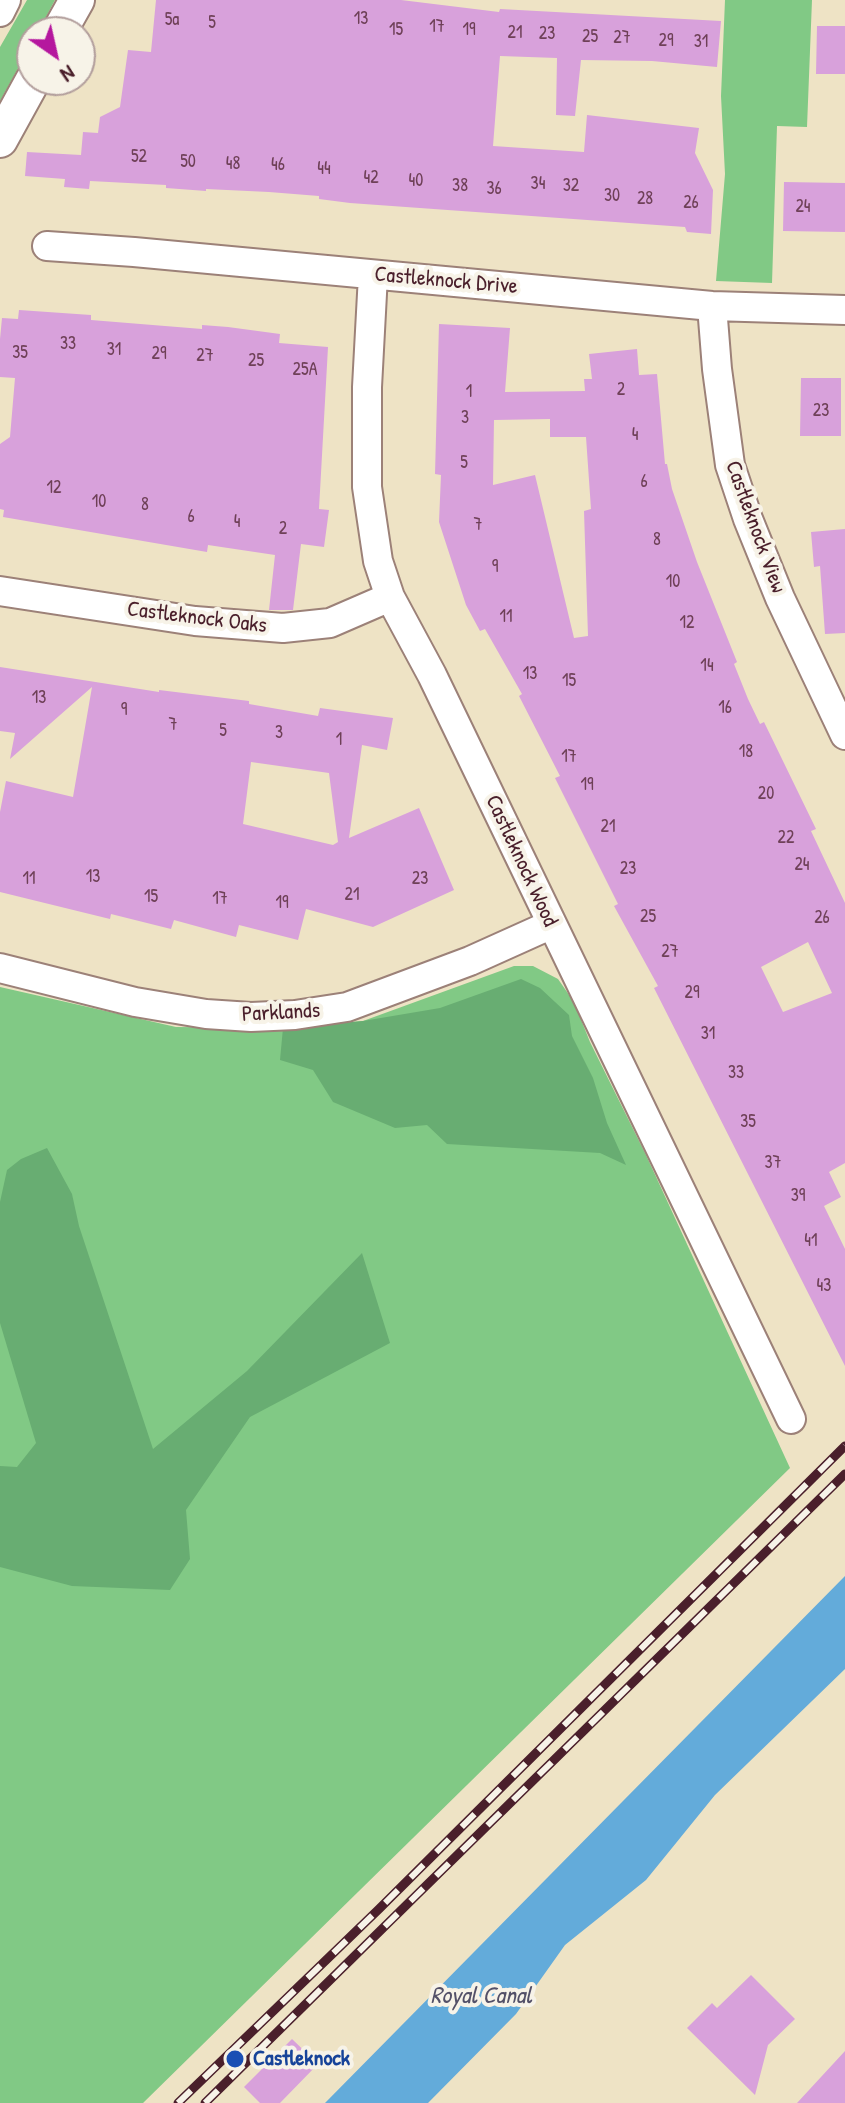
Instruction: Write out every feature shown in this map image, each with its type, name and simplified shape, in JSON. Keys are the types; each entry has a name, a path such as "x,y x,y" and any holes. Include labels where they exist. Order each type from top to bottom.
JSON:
{"street":[{"path":"0,12 6,0"},
{"path":"0,140 24,96"},
{"name":"Castleknock Drive","path":"47,246 712,306 845,310"},
{"name":"Castleknock Wood","path":"373,275 367,387 367,487 378,561 390,597 437,685 550,925 791,1419"},
{"name":"Castleknock View","path":"712,306 730,465 764,559 832,679 845,735"},
{"name":"Castleknock Oaks","path":"0,591 195,621 283,628 330,623 390,597"},
{"name":"Parklands","path":"0,968 135,1002 206,1014 251,1017 295,1015 347,1007 470,961 550,925"}],"green space":[{"path":"27,0 55,0 46,16 18,16"},
{"path":"725,0 812,0 807,127 777,126 772,283 716,281 725,174 721,96"},
{"path":"16,19 16,72 0,101 0,47"},
{"path":"514,966 533,966 558,979 574,1002 790,1468 143,2103 0,2103 0,987 176,1027 283,1028 363,1021"},
{"path":"521,979 540,988 569,1015 572,1036 593,1078 607,1123 626,1165 600,1153 447,1144 427,1125 395,1128 333,1102 313,1070 280,1060 283,1028 363,1021 440,1008"},
{"path":"47,1148 72,1194 79,1226 153,1449 247,1371 362,1253 390,1343 250,1417 186,1510 190,1559 170,1590 72,1586 0,1567 0,1466 17,1467 36,1443 0,1323 0,1202 7,1170 21,1159"}],"water":[{"name":"Royal Canal","path":"845,1576 845,1669 715,1795 646,1880 565,1945 516,2014 428,2103 325,2103"}],"building":[{"path":"156,0 401,0 499,12 500,9 721,21 717,67 652,61 581,60 575,116 556,115 557,58 500,56 493,146 584,152 587,115 699,128 695,153 713,190 711,234 687,232 685,227 350,203 319,199 319,196 269,192 206,191 166,188 166,185 90,181 89,189 64,187 65,179 25,176 27,152 81,155 83,132 98,133 100,117 120,107 128,50 151,52"},
{"path":"817,26 845,26 845,74 816,74"},
{"path":"784,182 845,183 845,232 783,231"},
{"path":"19,310 91,315 91,320 202,329 202,325 228,327 280,334 279,343 328,347 319,509 329,510 324,547 301,544 293,610 269,610 275,555 208,545 207,552 3,517 4,510 0,509 0,444 10,437 15,378 0,377 0,339 2,318 18,319"},
{"path":"439,324 510,328 505,392 585,391 584,379 592,379 589,354 637,349 639,375 657,374 665,464 697,562 737,662 734,664 748,699 760,724 764,722 816,829 811,831 845,903 845,1163 829,1172 841,1197 824,1206 845,1249 845,1366 654,988 658,986 614,906 618,904 555,778 560,776 519,696 522,694 485,629 480,631 466,605 439,522 441,475 435,474","holes":["550,419 550,437 586,437 591,509 584,511 588,636 574,638 535,475 493,485 494,420","808,942 832,993 783,1012 761,967"]},
{"path":"801,378 841,378 841,436 800,436"},
{"path":"845,529 845,633 825,634 820,566 814,567 811,532"},
{"path":"0,667 159,692 249,701 249,704 318,716 320,708 393,718 387,750 362,745 349,838 419,808 454,890 373,927 306,909 298,940 239,925 236,937 174,920 171,929 111,914 110,919 0,892 0,812 6,781 73,797 92,687 10,759 15,733 0,731","holes":["251,762 329,773 338,842 333,845 243,824"]},
{"path":"751,1975 795,2019 768,2045 755,2095 687,2028 712,2003 717,2008"},
{"path":"292,2039 318,2064 280,2103 260,2103 244,2087"},
{"path":"845,2051 845,2103 797,2103"}],"railway":[{"path":"178,2103 379,1909 845,1446"},
{"path":"205,2103 845,1474"}],"place":[{"name":"Castleknock","path":"235,2059"}]}
